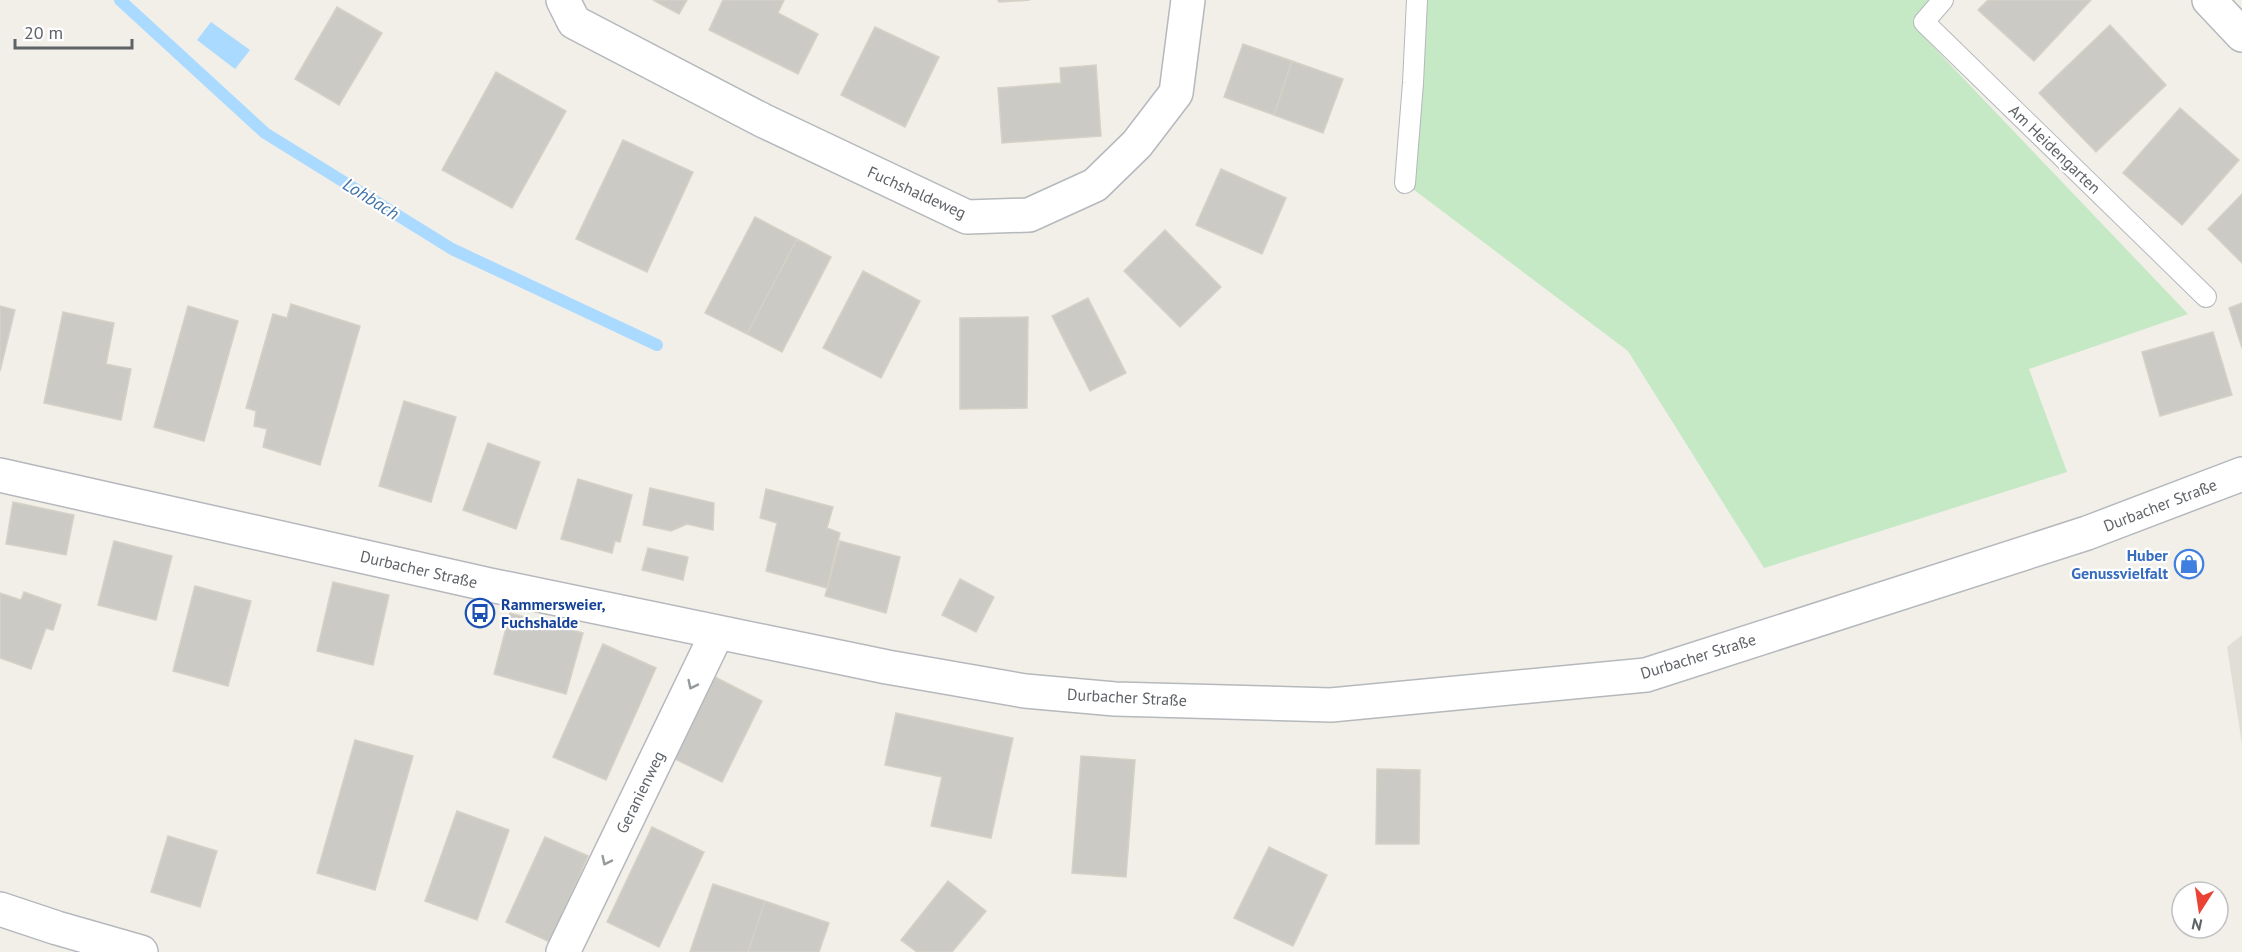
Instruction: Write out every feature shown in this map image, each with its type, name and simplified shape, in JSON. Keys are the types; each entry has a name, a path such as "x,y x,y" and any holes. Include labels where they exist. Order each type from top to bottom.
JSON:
{"street":[{"name":"Fuchshaldeweg","path":"564,0 574,22 765,121 966,217 1029,215 1095,185 1104,177 1137,144 1176,93 1188,0"},
{"path":"2209,0 2242,35"},
{"name":"Durbacher Straße","path":"0,475 490,585 717,633 887,667 1025,691 1115,699 1331,705 1646,675 2087,533 2242,474"},
{"name":"Geranienweg","path":"563,952 717,633"},
{"path":"0,909 53,940 141,952"}],"lane":[{"path":"1405,183 1417,0"},
{"name":"Am Heidengarten","path":"1943,0 1924,22 2206,297"}],"shaded area":[{"path":"2242,635 2242,744 2227,647"}],"green space":[{"path":"1417,0 1939,0 1919,32 2188,314 2029,369 2067,472 1764,568 1628,351 1405,183"}],"water":[{"path":"211,22 250,50 235,69 197,40"}],"building":[{"path":"653,0 687,0 679,14"},
{"path":"723,0 784,0 778,13 818,34 798,74 709,30"},
{"path":"998,0 1030,0 999,2"},
{"path":"1988,0 2091,0 2034,61 1978,10"},
{"path":"337,7 382,33 339,105 295,79"},
{"path":"2110,25 2166,85 2096,152 2039,93"},
{"path":"875,27 939,57 905,127 841,95"},
{"path":"1243,44 1292,61 1274,115 1224,97"},
{"path":"1292,61 1343,79 1323,133 1274,115"},
{"path":"1096,65 1101,136 1002,143 998,88 1061,83 1060,68"},
{"path":"496,72 566,111 512,208 442,170"},
{"path":"2180,108 2239,160 2182,225 2123,173"},
{"path":"623,140 693,172 647,272 576,239"},
{"path":"1221,169 1286,198 1262,254 1196,225"},
{"path":"2242,194 2242,263 2208,229"},
{"path":"755,217 797,239 747,334 705,313"},
{"path":"1165,230 1221,287 1180,327 1124,271"},
{"path":"797,239 831,257 782,352 747,334"},
{"path":"863,271 920,301 881,378 823,348"},
{"path":"1088,298 1126,373 1090,391 1052,316"},
{"path":"2242,303 2242,348 2229,308"},
{"path":"291,304 360,326 320,465 263,447 267,429 254,426 256,411 246,408 273,314 287,318"},
{"path":"0,306 15,310 0,371"},
{"path":"188,306 238,321 204,441 154,427"},
{"path":"63,312 114,323 106,364 131,369 121,420 44,403"},
{"path":"1028,317 1027,408 960,409 960,318"},
{"path":"2213,332 2232,395 2160,416 2142,352"},
{"path":"404,401 456,417 431,502 379,486"},
{"path":"488,443 540,462 516,529 463,510"},
{"path":"578,479 632,495 620,542 615,541 612,553 561,539"},
{"path":"650,488 714,503 713,530 687,524 671,531 643,525"},
{"path":"766,489 833,507 827,528 840,533 827,588 766,571 777,523 760,518"},
{"path":"13,502 74,515 66,555 6,544"},
{"path":"114,541 172,556 156,620 98,605"},
{"path":"840,541 900,557 886,613 825,596"},
{"path":"648,548 688,557 683,580 642,570"},
{"path":"960,579 994,597 976,632 942,615"},
{"path":"333,582 389,595 373,665 317,651"},
{"path":"195,586 251,601 228,686 173,671"},
{"path":"24,592 61,605 53,630 46,628 31,669 0,658 0,593 21,600"},
{"path":"510,613 583,633 566,694 494,674"},
{"path":"603,644 656,668 606,780 553,757"},
{"path":"715,677 762,701 722,782 675,759"},
{"path":"896,713 1013,738 991,838 931,826 942,777 885,765"},
{"path":"355,740 413,756 375,890 317,873"},
{"path":"1081,756 1135,760 1126,877 1072,873"},
{"path":"1377,769 1420,770 1419,844 1376,844"},
{"path":"457,811 509,830 477,920 425,901"},
{"path":"652,827 704,852 659,947 607,922"},
{"path":"168,836 217,851 200,907 151,892"},
{"path":"545,837 588,856 550,942 506,922"},
{"path":"1269,847 1327,875 1293,946 1234,918"},
{"path":"948,881 986,911 952,952 917,952 901,940"},
{"path":"713,884 765,901 748,952 690,952"},
{"path":"765,901 829,923 819,952 748,952"}],"waterway":[{"name":"Lohbach","path":"120,0 265,133 452,249 657,345"}],"place":[{"name":"Huber Genussvielfalt","path":"2189,564"},
{"name":"Rammersweier, Fuchshalde","path":"480,613"}]}
